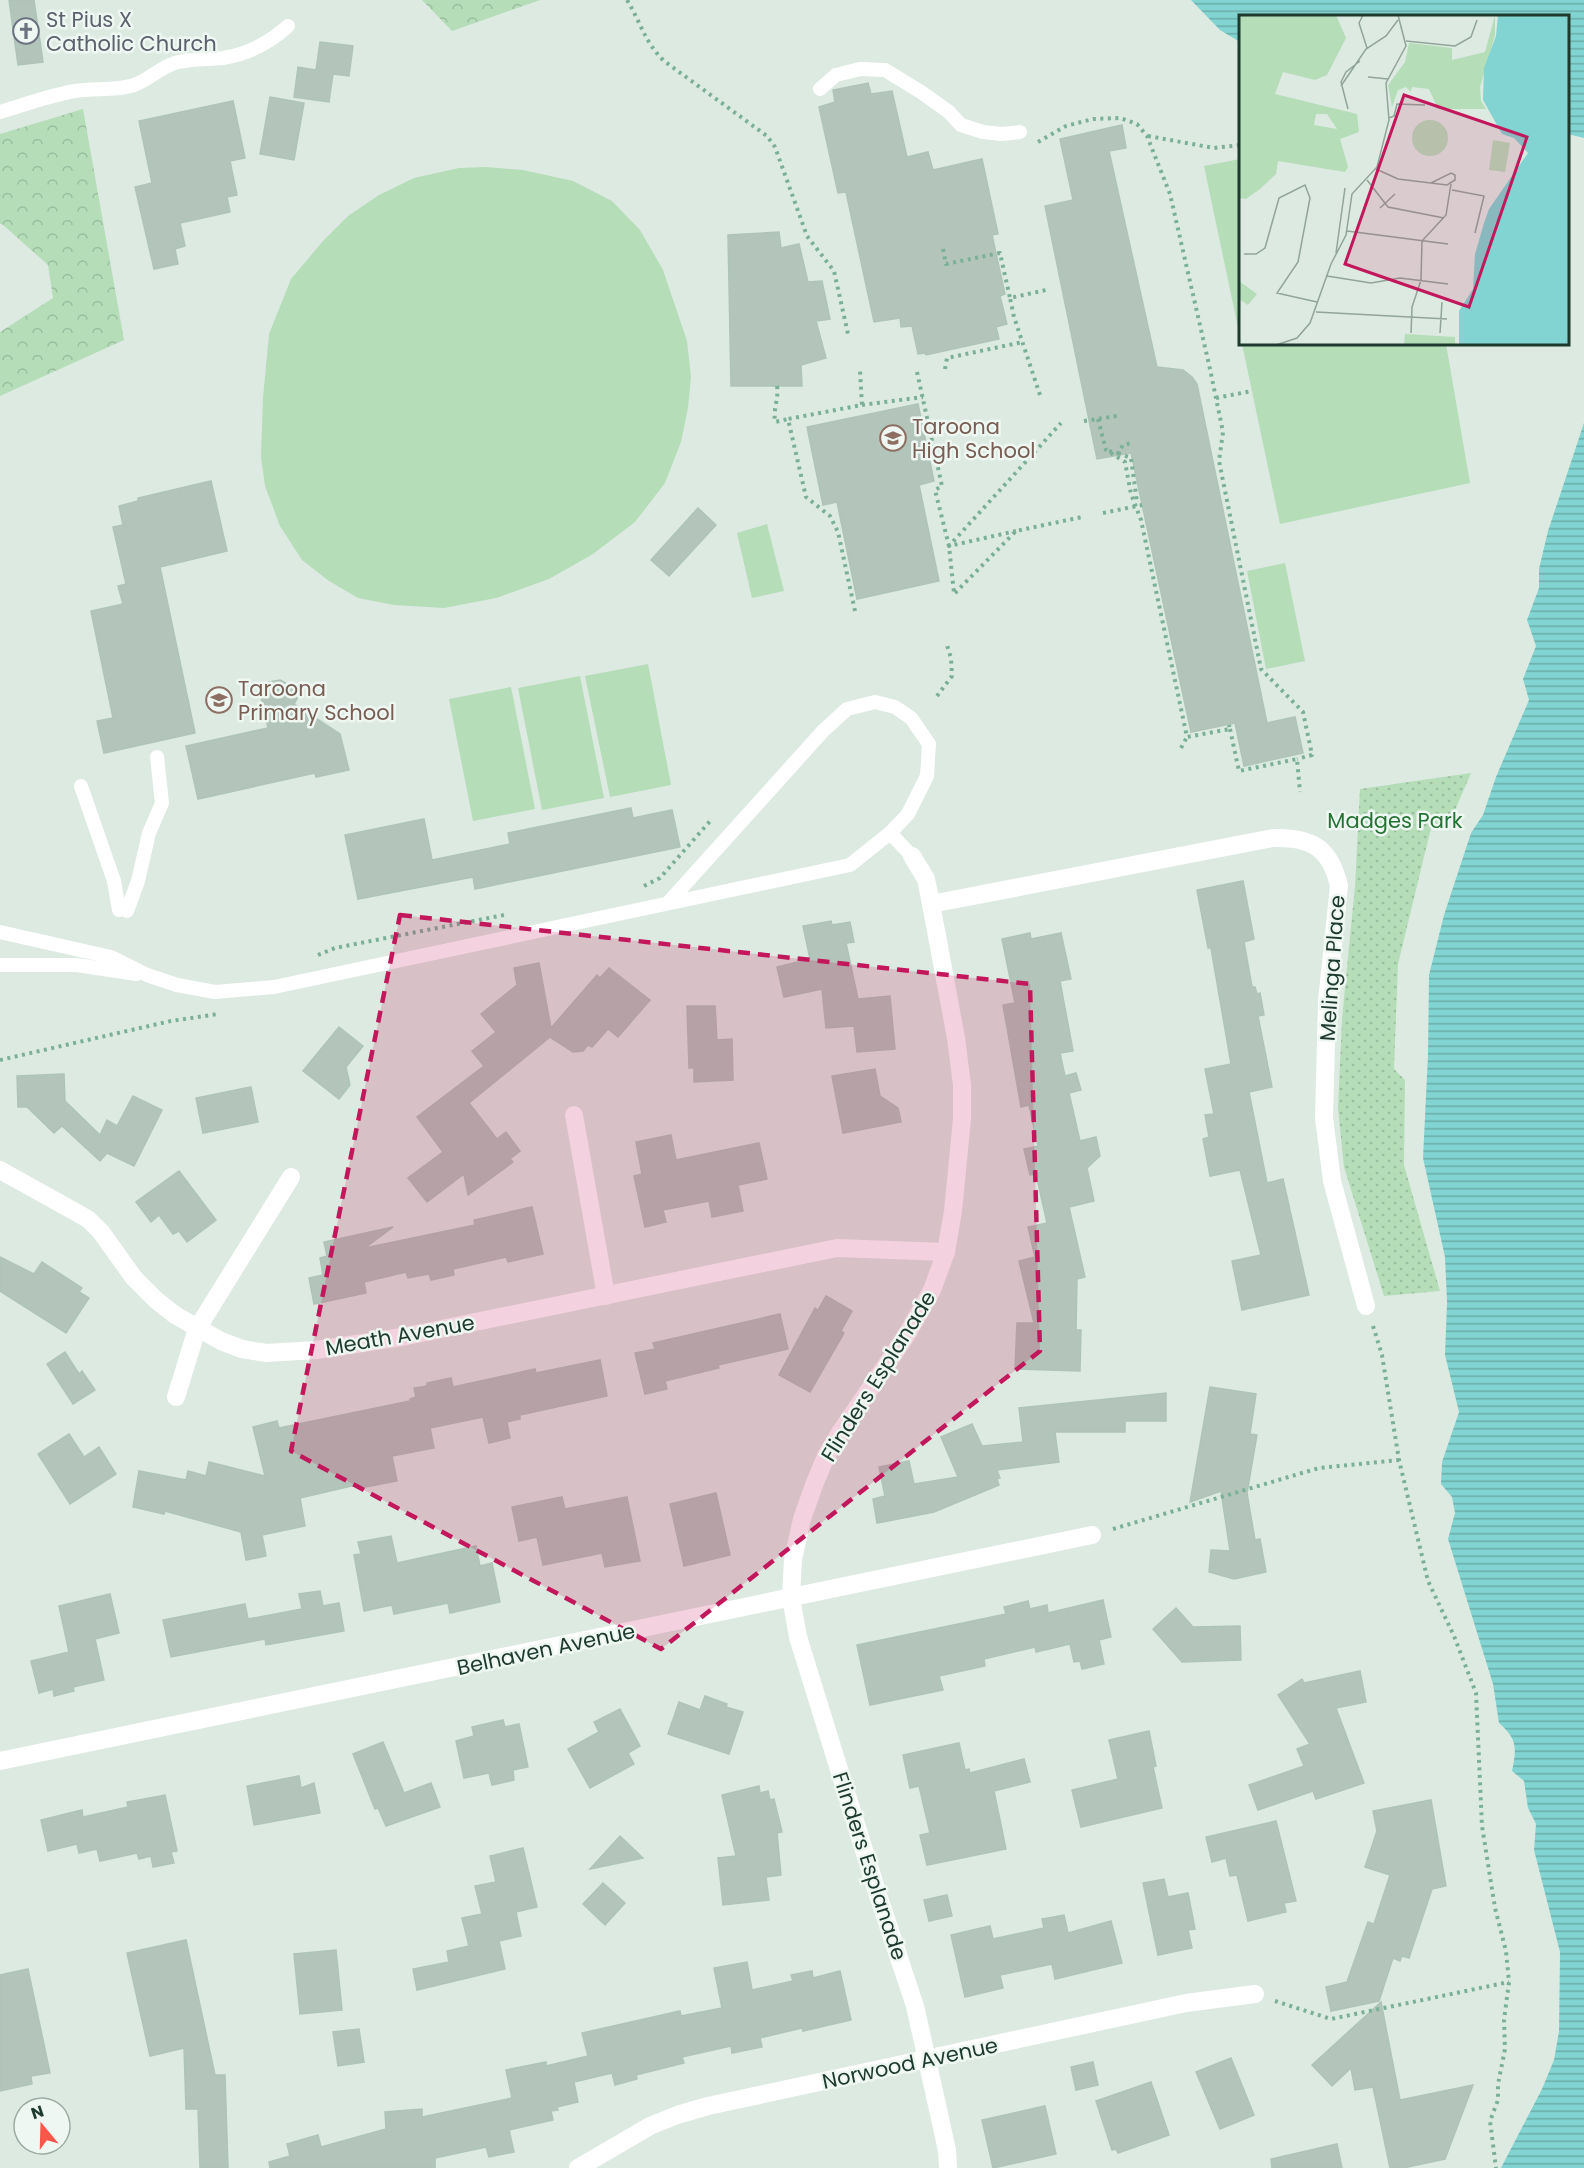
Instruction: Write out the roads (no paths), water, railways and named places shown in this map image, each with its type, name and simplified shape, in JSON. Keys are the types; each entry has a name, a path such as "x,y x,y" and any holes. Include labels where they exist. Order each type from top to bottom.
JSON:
{"street":[{"name":"Melinga Place","path":"931,904 1273,838 1289,837 1305,840 1318,847 1329,858 1339,886 1327,1001 1324,1118 1327,1150 1332,1181 1366,1306"},
{"name":"Flinders Esplanade","path":"912,856 926,879 956,1038 962,1085 962,1119 954,1211 946,1252 932,1290 906,1336 826,1456 802,1519 793,1559 791,1599 798,1637 915,2006 947,2150 948,2168"},
{"path":"574,1115 606,1296"},
{"name":"Meath Avenue","path":"0,1170 88,1219 101,1232 134,1278 175,1315 197,1329 242,1348 266,1353 291,1352 402,1336 837,1248 946,1252"},
{"path":"176,1397 197,1329 291,1177"},
{"name":"Belhaven Avenue","path":"0,1761 1092,1535"},
{"name":"Norwood Avenue","path":"578,2168 650,2126 708,2106 1186,2003 1255,1994"}],"lane":[{"path":"0,112 72,92 97,88 122,88 136,84 156,71 177,62 227,57 255,50 274,39 288,26"},
{"path":"820,89 836,75 860,69 885,70 930,99 961,125 983,132 1002,134 1020,132"},
{"path":"0,932 111,957 147,975 177,985 215,992 274,987 850,865 890,834 908,814 927,776 929,744 910,718 895,707 876,702 848,709 823,731 668,903"},
{"path":"81,786 123,911 138,880 149,833 162,802 157,757"},
{"path":"890,834 912,856"},
{"path":"0,965 77,965 147,975"}],"water":[{"path":"1191,0 1584,0 1584,138 1569,134 1569,15 1239,15 1239,41 1220,30"},
{"path":"1584,423 1584,2168 1501,2168 1542,2089 1554,2060 1559,2031 1560,1952 1534,1850 1536,1824 1528,1808 1524,1781 1512,1771 1515,1756 1514,1744 1499,1723 1493,1684 1448,1539 1455,1513 1452,1497 1441,1484 1442,1462 1459,1412 1445,1355 1447,1302 1445,1257 1423,1158 1429,975 1444,915 1471,833 1483,815 1496,777 1529,700 1523,679 1536,646 1527,620 1539,588 1539,569 1548,531"}],"place":[{"name":"St Pius X Catholic Church","path":"26,31"},
{"name":"Taroona High School","path":"893,438"},
{"name":"Taroona Primary School","path":"219,700"}],"park label":[{"name":"Madges Park","path":"1395,820"}]}
